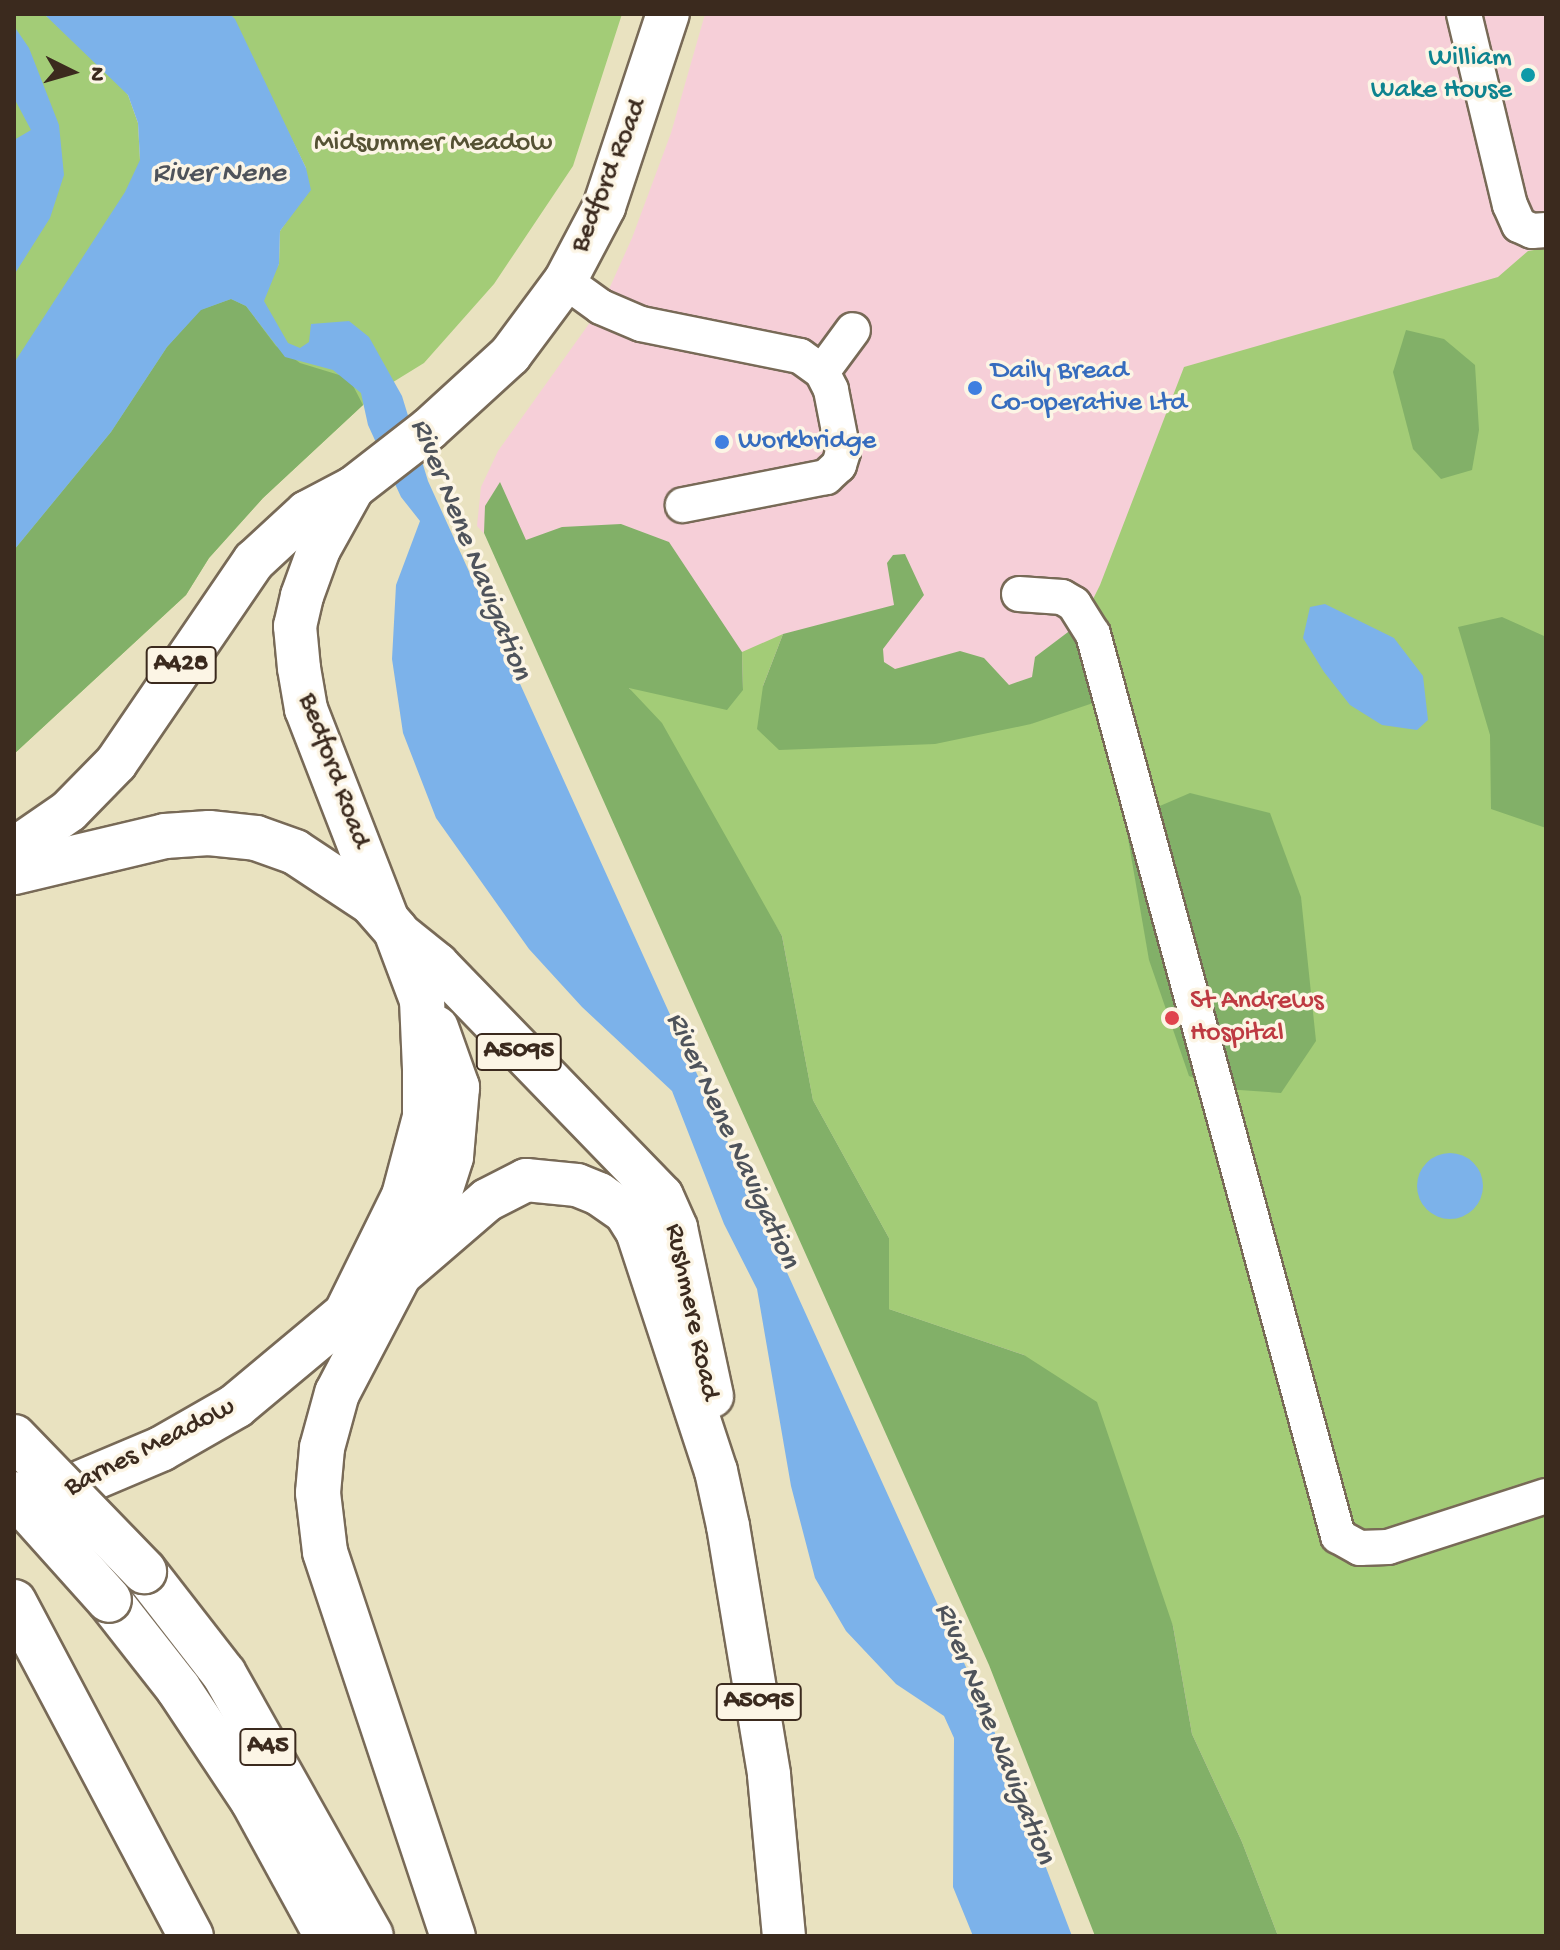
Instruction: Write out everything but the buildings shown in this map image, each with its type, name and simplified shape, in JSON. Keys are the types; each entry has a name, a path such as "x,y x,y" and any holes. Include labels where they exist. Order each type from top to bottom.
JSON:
{"highway":[{"path":"14,872 165,836 209,833 256,838 295,852 334,876 392,926"},
{"name":"Barnes Meadow","path":"14,1510 63,1494 161,1449 236,1406 346,1314 385,1240 419,1149 425,1117 422,1000 392,926"},
{"path":"422,1000 457,1087 457,1126 436,1204 337,1393 322,1448 318,1493 325,1552 453,1936"},
{"name":"A45","path":"14,1437 144,1571 224,1674 371,1936"},
{"name":"A45","path":"14,1494 109,1600 178,1688 253,1801 327,1936"},
{"path":"14,1602 191,1936"}],"main road":[{"name":"Bedford Road","path":"14,849 69,811 116,763 203,629 254,561 307,512 363,479 429,429 510,355 565,281 604,207 668,14"},
{"name":"Bedford Road","path":"363,479 319,549 295,626 306,709 392,926"},
{"name":"Rushmere Road","path":"392,926 437,964 662,1196 676,1228 711,1383 716,1471"},
{"name":"Rushmere Road","path":"346,1314 399,1276 487,1200 526,1180 577,1185 614,1202 637,1231 716,1471 747,1615 784,1936"}],"lane":[{"path":"1464,14 1510,205 1519,225 1532,231 1546,230"},
{"path":"565,281 601,307 641,324 800,356 822,372 843,452 839,465 826,477 764,486 683,505"},
{"path":"822,372 853,330"},
{"path":"1019,594 1062,597 1074,604 1093,634 1338,1536 1360,1548 1388,1547 1546,1496"}],"shaded area":[{"name":"St Andrews Hospital","path":"705,14 1546,14 1546,1936 1278,1936 1242,1842 662,723 477,526 481,487 498,451 601,307 632,238 671,133"}],"green space":[{"name":"Midsummer Meadow","path":"14,14 44,14 111,73 128,95 138,123 140,160 262,313 266,286 279,264 280,231 291,215 306,168 230,14 622,14 573,166 494,284 424,363 377,392 263,498 209,558 186,595 14,754"},
{"name":"St Andrews Hospital","path":"1546,248 1546,1936 1278,1936 1242,1842 1192,1734 1173,1626 1024,1355 889,1309 889,1238 813,1100 782,936 628,686 668,694 743,690 742,652 783,634 763,686 1031,724 1100,585 1184,367 1498,277 1528,251"},
{"path":"231,299 246,306 276,346 300,363 349,378 363,405 263,498 209,558 186,595 14,754 14,550 111,432 167,347 200,310"},
{"path":"1406,330 1444,339 1475,365 1479,430 1472,470 1441,479 1413,449 1393,372"},
{"path":"500,482 526,540 562,527 621,524 669,542 742,652 743,690 727,710 629,688 662,723 782,936 813,1100 889,1238 889,1309 1024,1355 1097,1402 1173,1626 1192,1734 1242,1842 1278,1936 1095,1936 989,1665 484,533 485,506"},
{"path":"905,554 924,595 883,649 884,662 895,669 960,651 984,658 1009,685 1032,677 1035,657 1080,623 1099,701 1031,724 935,744 779,750 757,729 763,686 783,634 894,605 887,563 893,555"},
{"path":"1502,617 1544,636 1546,644 1546,828 1491,809 1490,735 1458,627"},
{"path":"1190,793 1270,813 1301,897 1316,1041 1281,1093 1225,1089 1189,1076 1149,960 1125,821"}],"water":[{"path":"44,14 230,14 235,19 306,168 311,190 280,231 279,264 264,301 288,343 300,348 309,342 311,324 349,321 369,337 402,396 428,481 990,1720 1072,1936 973,1936 953,1887 954,1738 944,1716 896,1684 846,1631 815,1578 791,1486 757,1289 724,1224 672,1091 582,1007 529,949 436,818 403,733 392,659 396,585 420,521 401,497 368,425 361,393 333,370 285,357 246,306 231,299 201,310 167,347 111,432 14,550 14,363 125,192 140,160 138,123 128,95"},
{"path":"14,26 29,48 59,125 64,175 50,218 14,275 14,140 31,130 14,98"},
{"path":"1325,604 1394,638 1423,676 1428,720 1417,730 1382,725 1350,705 1324,672 1303,638 1310,607"},
{"path":"1450,1153 1463,1155 1473,1163 1481,1173 1481,1199 1473,1209 1463,1217 1450,1219 1437,1217 1427,1209 1419,1199 1417,1186 1419,1173 1427,1163 1437,1155"}],"place":[{"name":"William Wake House","path":"1528,75"},
{"name":"Daily Bread Co-operative Ltd","path":"975,388"},
{"name":"Workbridge","path":"722,442"},
{"name":"St Andrews Hospital","path":"1172,1018"}],"water label":[{"name":"River Nene","path":"219,175"},
{"name":"River Nene Navigation","path":"469,550"},
{"name":"River Nene Navigation","path":"731,1141"},
{"name":"River Nene Navigation","path":"993,1734"}]}
